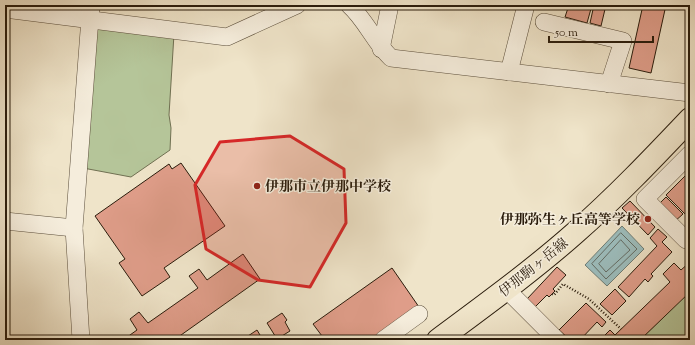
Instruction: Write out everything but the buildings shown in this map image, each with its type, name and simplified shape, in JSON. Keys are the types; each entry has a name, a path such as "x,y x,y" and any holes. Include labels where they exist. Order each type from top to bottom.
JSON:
{"main road":[{"name":"伊那駒ヶ岳線","path":"438,340 506,289 575,233 619,193 690,119"}],"street":[{"path":"5,10 91,12 227,37 298,5"},
{"path":"349,5 356,11 381,49 391,58 690,93"},
{"path":"381,49 390,5"},
{"path":"509,72 526,5"},
{"path":"81,340 74,228 91,12"},
{"path":"544,22 623,41 609,84"},
{"path":"686,240 645,199 690,154"},
{"path":"5,221 74,228"},
{"path":"506,289 557,340"},
{"path":"383,340 419,314"}],"path":[{"path":"552,294 554,295 563,284 590,299 621,329"}],"highlighted area":[{"path":"290,136 344,169 346,223 310,287 258,280 206,249 195,185 220,142"}],"green space":[{"path":"100,26 174,34 169,115 171,128 170,150 131,177 83,168 94,30"},
{"path":"684,297 690,303 690,340 640,340"}],"water":[{"path":"622,226 644,249 607,286 585,265"}],"place":[{"name":"伊那市立伊那中学校","path":"257,186"},
{"name":"伊那弥生ヶ丘高等学校","path":"648,219"}]}
